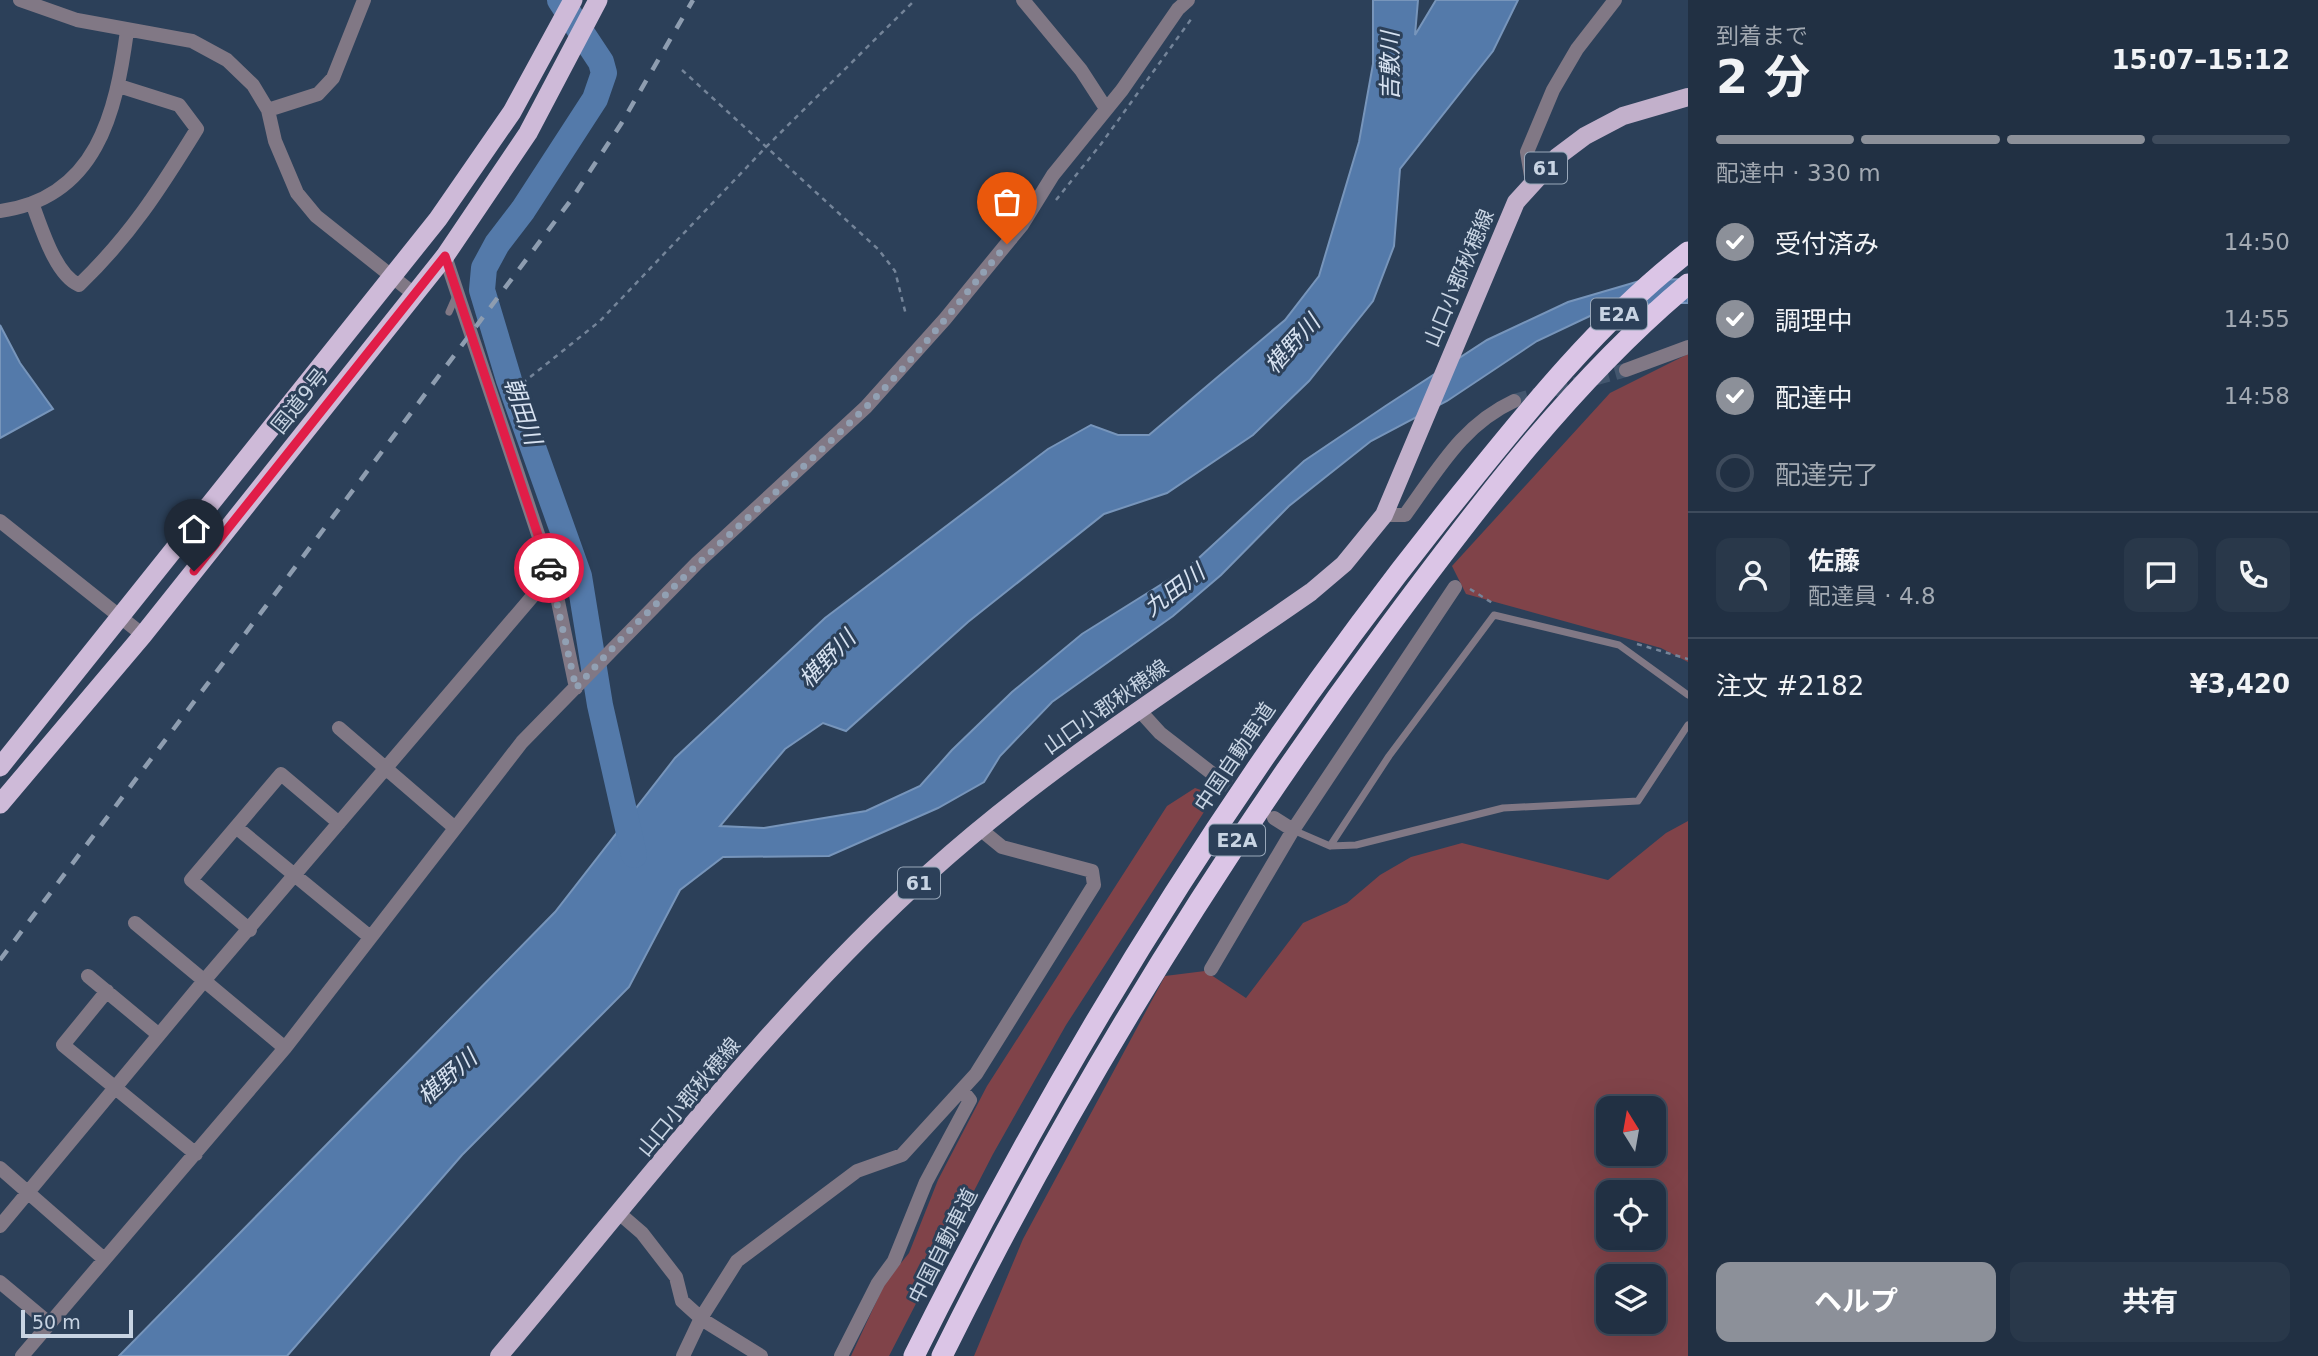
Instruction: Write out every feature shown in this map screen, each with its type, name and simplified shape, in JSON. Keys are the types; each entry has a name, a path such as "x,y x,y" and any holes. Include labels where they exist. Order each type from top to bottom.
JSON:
{"highway":[{"name":"国道9号","path":"0,767 438,219 512,112 573,0"},
{"name":"国道9号","path":"0,804 143,635 445,256 528,133 598,0"},
{"name":"中国自動車道","path":"914,1356 1051,1096 1166,903 1303,700 1369,612 1554,382 1629,304 1688,252"},
{"name":"E2A","path":"942,1356 1076,1100 1235,842 1427,574 1529,448 1599,370 1688,284"}],"main road":[{"name":"山口小郡秋穂線","path":"499,1356 814,986 929,873 981,829 1140,711 1311,592 1344,564 1384,516 1516,202 1557,157 1585,136 1623,116 1688,97"}],"street":[{"path":"20,0 77,20 192,41 216,52 246,77 268,110 275,141 297,193 316,216 414,294"},
{"path":"268,110 318,94 333,78 363,0"},
{"path":"1023,0 1081,70 1105,107"},
{"path":"22,1356 285,1048 522,742 697,563 866,407 945,319 1022,225 1053,175 1105,107 1122,90 1178,9 1188,0"},
{"path":"1532,182 1527,152 1553,90 1577,49 1615,0"},
{"path":"0,211 32,203 76,173 91,156 106,130 119,86 127,31"},
{"path":"32,203 50,248 70,281 79,285 111,254 151,205 197,129 179,106 119,86"},
{"path":"445,256 478,359 493,392 554,582 579,684"},
{"path":"1626,370 1688,347"},
{"path":"1384,516 1405,515 1470,428 1514,401"},
{"path":"0,521 143,635"},
{"path":"0,1226 203,982 537,591 554,582"},
{"path":"1211,969 1293,830 1460,586"},
{"path":"1140,711 1160,733 1218,778"},
{"path":"339,728 455,828"},
{"path":"250,930 191,880 281,774 339,823"},
{"path":"1274,818 1293,830"},
{"path":"236,827 370,937"},
{"path":"683,1356 701,1318 737,1261 750,1248 865,1166 893,1160 902,1155 976,1074 1094,886 1092,871 1002,846 992,841 981,829"},
{"path":"135,923 285,1048"},
{"path":"88,976 159,1035"},
{"path":"107,991 62,1045 196,1154"},
{"path":"841,1356 878,1283 894,1261 926,1182 970,1100 961,1090"},
{"path":"0,1168 104,1259"},
{"path":"620,1214 642,1233 676,1277 682,1301 701,1318 761,1356"},
{"path":"0,1282 48,1323"}],"lane":[{"path":"449,312 457,295"},
{"path":"1330,846 1389,756 1494,615 1619,645 1688,695"},
{"path":"1293,830 1330,846 1356,845 1503,808 1638,802 1688,725"}],"path":[{"path":"493,392 524,382 600,321 767,146 915,0"},
{"path":"682,70 878,249 895,271 906,315"},
{"path":"1460,586 1488,601"}],"shaded area":[{"path":"1688,354 1688,662 1661,648 1466,594 1452,566 1610,393"},
{"path":"1195,788 1215,795 1066,1025 993,1154 889,1356 851,1356 885,1283 909,1253 938,1180 987,1086 1167,806"},
{"path":"1688,821 1688,1356 974,1356 1023,1239 1165,976 1205,971 1246,998 1303,923 1347,903 1380,875 1411,857 1462,843 1608,880 1666,833"}],"water":[{"path":"1373,0 1418,0 1415,35 1436,0 1518,0 1493,51 1400,169 1394,246 1373,301 1309,381 1253,435 1167,493 1104,514 968,622 846,731 823,723 785,749 720,826 764,828 866,811 920,786 952,750 1012,692 1082,634 1189,567 1304,461 1487,340 1568,302 1643,280 1688,279 1688,303 1656,303 1592,315 1537,341 1447,401 1371,441 1289,506 1221,575 1173,616 1052,702 1000,756 984,782 938,808 829,856 723,857 680,890 629,987 462,1155 287,1356 119,1356 555,912 675,758 825,618 1048,449 1091,425 1118,435 1149,435 1285,320 1319,276 1359,142 1373,64"},
{"path":"0,325 20,363 53,409 0,438"}],"waterway":[{"name":"朝田川","path":"560,0 601,62 604,73 595,99 523,210 497,244 484,268 482,290 509,380 579,576 600,705 634,855"}],"tunnel":[{"path":"1514,401 1626,370"},
{"path":"1218,778 1265,812"}],"railway":[{"path":"0,960 571,200 621,124 693,0"}],"way so far":[{"path":"549,568 576,688 697,563 866,407 945,319 1007,244"}],"route":[{"path":"194,571 445,256 470,337 493,392 549,568"}],"water label":[{"name":"吉敷川","path":"1390,66"},
{"name":"椹野川","path":"1292,344"},
{"name":"九田川","path":"1174,590"},
{"name":"椹野川","path":"827,659"},
{"name":"椹野川","path":"447,1077"}]}
